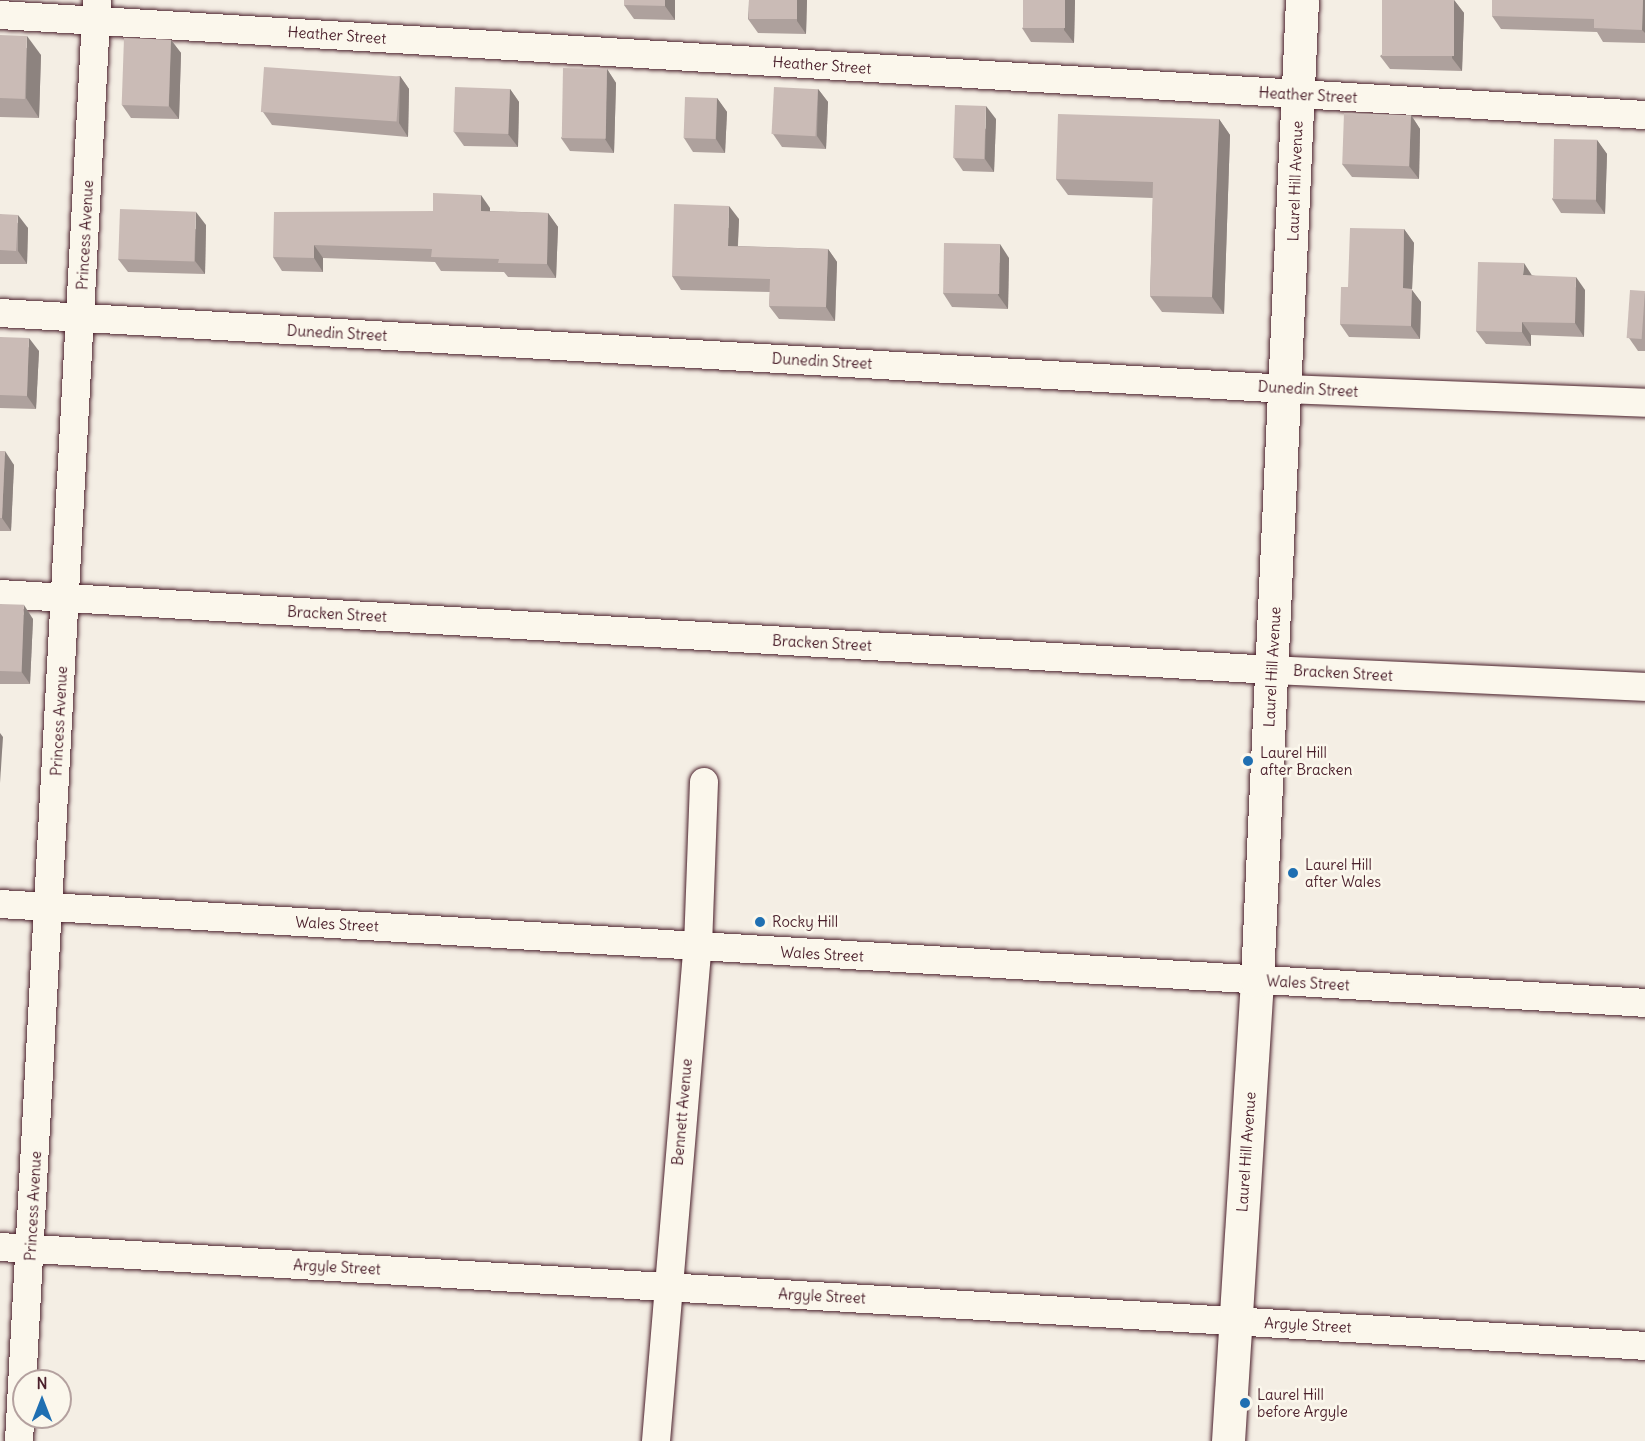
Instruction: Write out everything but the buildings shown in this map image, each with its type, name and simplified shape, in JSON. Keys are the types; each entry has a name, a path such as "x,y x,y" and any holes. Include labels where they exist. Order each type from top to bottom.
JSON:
{"street":[{"name":"Laurel Hill Avenue","path":"1228,1441 1257,980 1286,388 1302,0"},
{"name":"Heather Street","path":"0,15 96,10 1298,95 1645,115"},
{"name":"Princess Avenue","path":"19,1441 96,10"},
{"name":"Dunedin Street","path":"0,314 1286,388 1645,403"},
{"name":"Bracken Street","path":"0,594 1271,670 1645,687"},
{"name":"Bennett Avenue","path":"656,1441 666,1287 698,946 704,782"},
{"name":"Wales Street","path":"0,904 1645,1003"},
{"name":"Argyle Street","path":"0,1247 1645,1346"}],"place":[{"name":"Laurel Hill after Bracken","path":"1248,761"},
{"name":"Laurel Hill after Wales","path":"1293,873"},
{"name":"Rocky Hill","path":"760,922"},
{"name":"Laurel Hill before Argyle","path":"1245,1403"}]}
